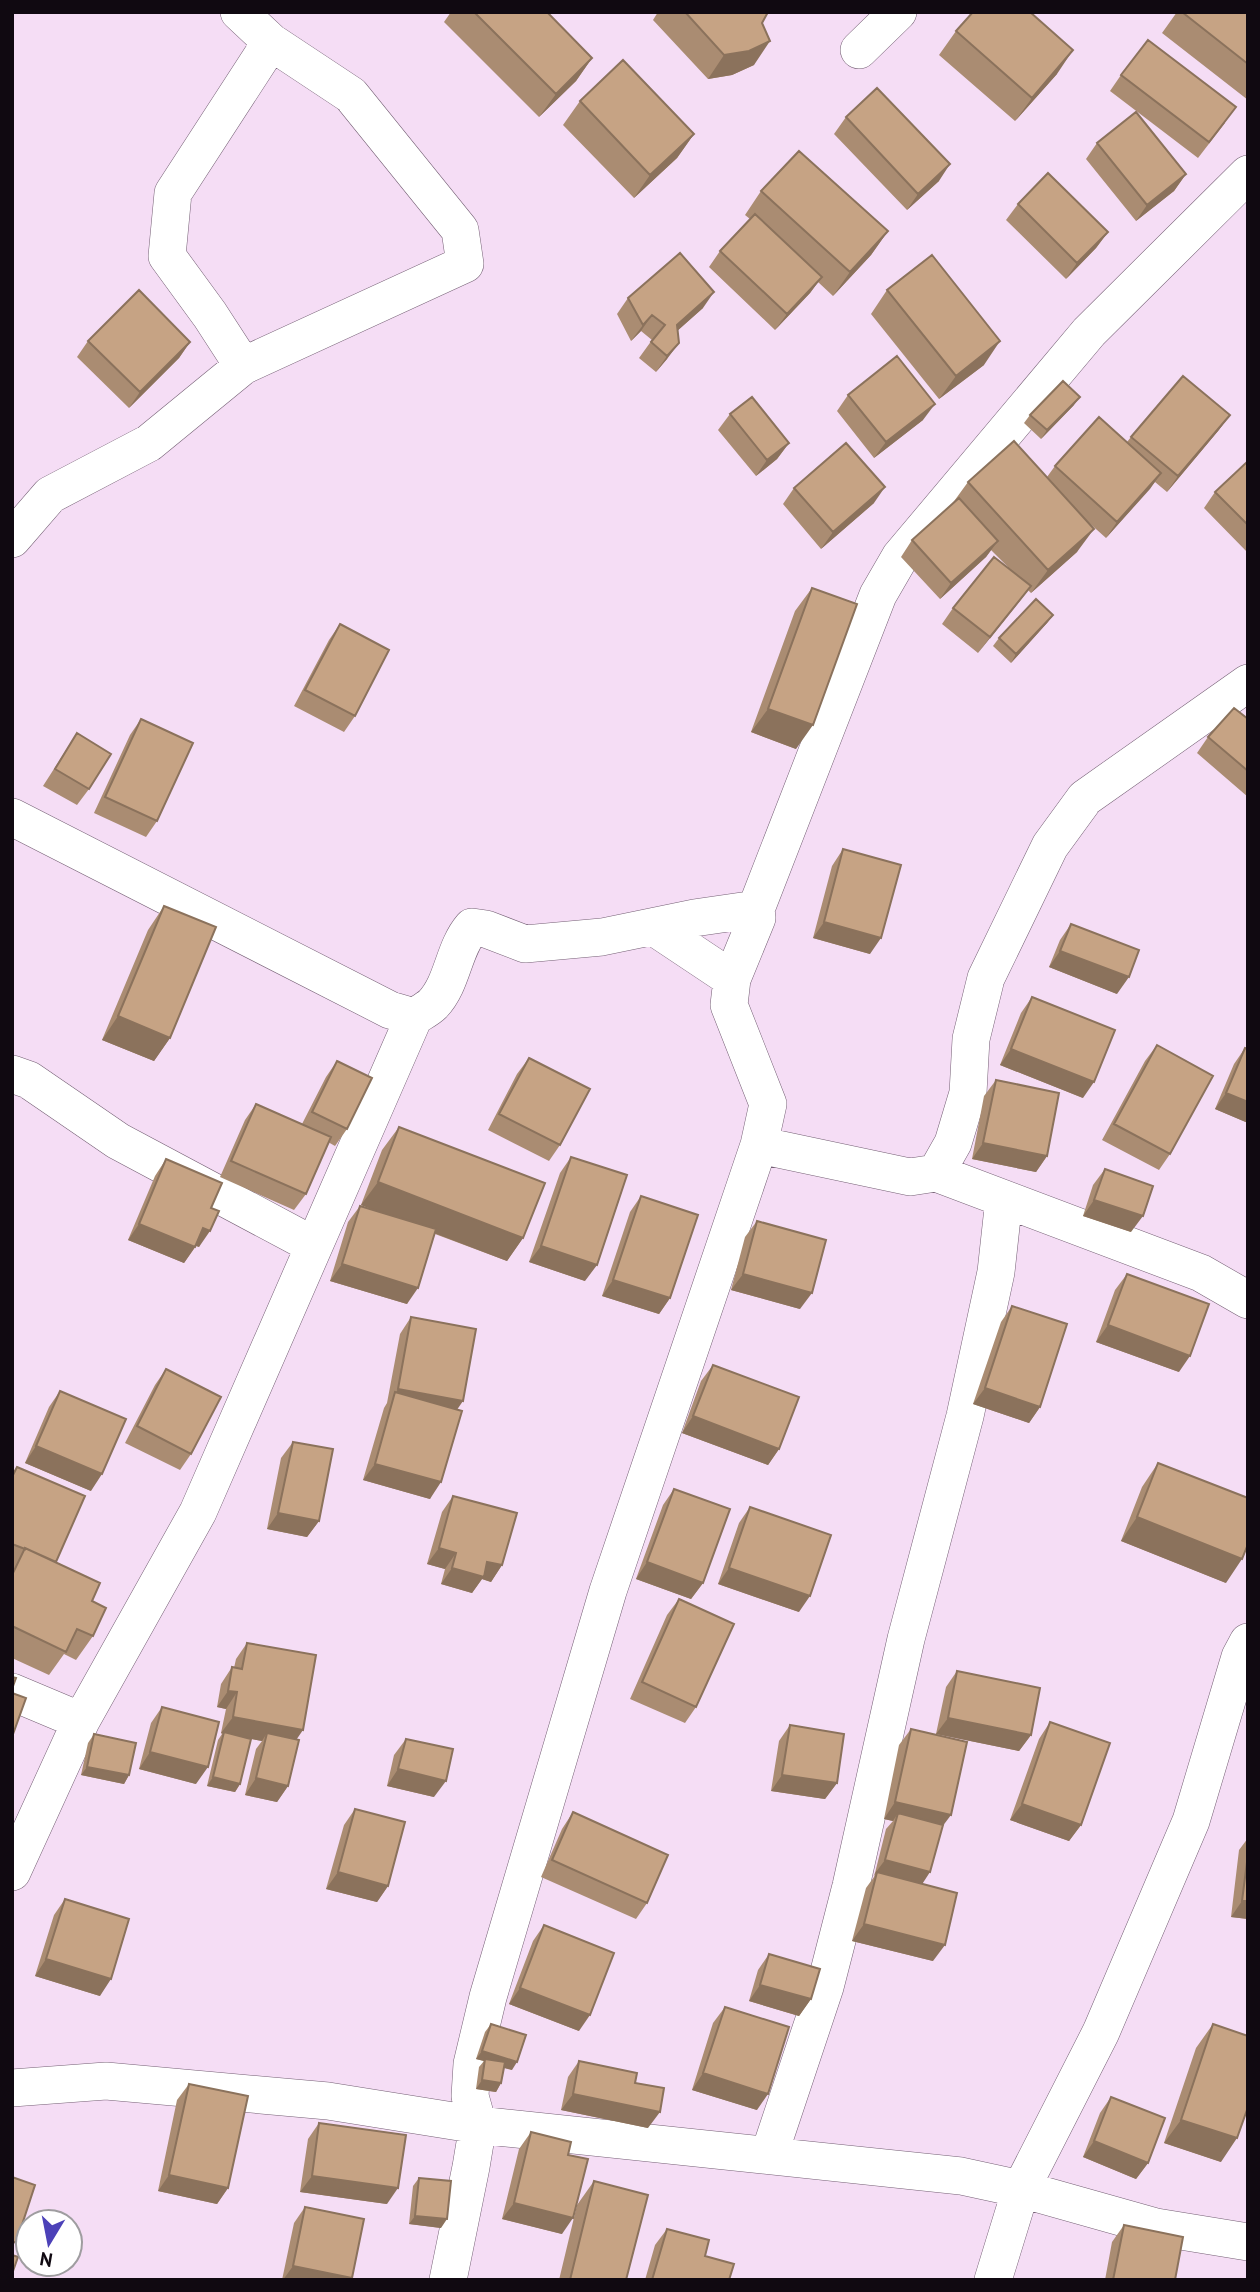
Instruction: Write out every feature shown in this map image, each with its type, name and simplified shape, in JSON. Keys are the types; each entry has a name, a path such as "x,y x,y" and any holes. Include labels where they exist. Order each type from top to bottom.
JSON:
{"street":[{"path":"12,539 51,495 149,443 243,366 466,264 460,230 351,95 271,42 239,12"},
{"path":"859,50 898,12"},
{"path":"243,366 167,256 173,193 271,42"},
{"path":"448,2280 478,2125 470,2095 471,2064 488,1997 607,1591 759,1145 768,1104 729,1005 732,979 757,918 756,909 878,595 900,557 1089,332 1248,174"},
{"path":"936,1173 953,1143 968,1093 971,1039 986,978 1050,846 1085,798 1248,683"},
{"path":"12,817 390,1010 414,1017"},
{"path":"12,1872 81,1721 198,1513 414,1017 432,1004 444,987 463,937 472,927 486,929 525,944 603,937 756,909"},
{"path":"654,927 732,979"},
{"path":"12,1074 29,1080 118,1141 313,1245"},
{"path":"759,1145 910,1177 936,1173 1201,1273 1248,1300"},
{"path":"768,2155 825,1987 851,1886 906,1639 965,1416 996,1272 1004,1199"},
{"path":"993,2280 1021,2189 1101,2032 1191,1821 1240,1657 1248,1642"},
{"path":"12,1692 81,1721"},
{"path":"12,2088 106,2081 328,2101 478,2125 961,2176 1021,2189 1156,2227 1248,2242"}],"building":[{"path":"474,12 547,12 592,58 556,94"},
{"path":"685,12 768,12 762,23 770,41 749,51 724,55"},
{"path":"973,12 1030,12 1073,50 1032,98 956,31"},
{"path":"1182,12 1248,12 1248,64"},
{"path":"1148,40 1236,107 1209,142 1121,75"},
{"path":"623,60 694,134 650,175 580,101"},
{"path":"877,88 950,164 918,194 846,117"},
{"path":"1136,112 1186,174 1147,205 1097,143"},
{"path":"799,151 888,231 850,272 761,191"},
{"path":"1048,173 1108,232 1077,263 1018,204"},
{"path":"755,214 822,277 787,314 720,251"},
{"path":"680,253 714,292 677,325 679,343 667,356 651,342 665,325 652,315 643,325 628,298"},
{"path":"932,255 1000,341 956,376 887,290"},
{"path":"139,290 190,342 140,392 88,341"},
{"path":"897,356 935,404 886,442 848,395"},
{"path":"1183,376 1230,415 1178,476 1131,437"},
{"path":"1063,381 1080,397 1047,430 1030,415"},
{"path":"752,397 789,443 767,460 730,414"},
{"path":"1099,417 1161,473 1117,522 1055,466"},
{"path":"1014,441 1094,529 1048,570 968,482"},
{"path":"846,443 885,487 833,532 794,488"},
{"path":"1248,461 1248,525 1215,492"},
{"path":"959,498 998,541 951,583 912,540"},
{"path":"994,557 1031,586 990,637 953,608"},
{"path":"812,588 857,604 813,725 768,709"},
{"path":"1036,599 1053,615 1016,654 999,638"},
{"path":"340,624 389,650 355,716 305,690"},
{"path":"1234,708 1248,719 1248,771 1208,737"},
{"path":"141,719 193,743 157,821 105,797"},
{"path":"77,733 111,754 89,789 55,769"},
{"path":"843,849 901,865 881,938 824,922"},
{"path":"164,906 216,927 170,1038 118,1016"},
{"path":"1071,924 1139,950 1129,977 1060,951"},
{"path":"1032,997 1115,1030 1094,1082 1011,1049"},
{"path":"1157,1045 1213,1076 1170,1154 1114,1124"},
{"path":"1245,1048 1248,1049 1248,1102 1226,1093"},
{"path":"529,1058 590,1089 560,1145 499,1114"},
{"path":"337,1061 372,1078 347,1129 312,1112"},
{"path":"996,1080 1059,1093 1047,1156 983,1143"},
{"path":"256,1104 331,1137 306,1194 231,1161"},
{"path":"399,1127 545,1183 523,1238 378,1182"},
{"path":"571,1157 627,1175 597,1265 541,1246"},
{"path":"166,1159 222,1183 211,1208 219,1211 210,1231 203,1228 195,1247 139,1224"},
{"path":"1105,1169 1153,1186 1143,1216 1094,1200"},
{"path":"641,1196 698,1215 670,1298 613,1280"},
{"path":"360,1206 436,1229 418,1288 342,1264"},
{"path":"757,1221 826,1240 812,1293 743,1274"},
{"path":"1127,1274 1209,1304 1190,1356 1108,1325"},
{"path":"1012,1306 1067,1324 1040,1407 985,1388"},
{"path":"411,1317 476,1329 463,1401 398,1389"},
{"path":"713,1365 799,1397 779,1449 693,1416"},
{"path":"166,1369 221,1397 191,1454 137,1426"},
{"path":"60,1391 126,1419 102,1474 36,1446"},
{"path":"395,1392 462,1411 441,1482 375,1464"},
{"path":"293,1442 333,1449 319,1521 278,1513"},
{"path":"1158,1463 1248,1498 1248,1544 1242,1559 1137,1517"},
{"path":"17,1467 85,1496 56,1562 12,1544 12,1477"},
{"path":"674,1489 730,1509 703,1583 647,1562"},
{"path":"453,1496 517,1513 502,1565 487,1562 484,1577 452,1568 456,1553 439,1548"},
{"path":"750,1507 831,1535 810,1596 729,1568"},
{"path":"25,1548 100,1583 92,1601 106,1608 93,1636 77,1629 66,1652 12,1626 12,1575"},
{"path":"679,1599 734,1624 696,1707 642,1682"},
{"path":"247,1643 316,1655 303,1730 233,1717 237,1692 228,1691 232,1667 242,1669"},
{"path":"957,1671 1040,1688 1031,1735 948,1718"},
{"path":"12,1693 26,1698 12,1737"},
{"path":"162,1707 219,1722 208,1767 150,1752"},
{"path":"1050,1722 1110,1743 1081,1825 1022,1804"},
{"path":"790,1725 844,1734 837,1783 782,1775"},
{"path":"911,1729 967,1742 951,1815 895,1802"},
{"path":"224,1732 251,1739 240,1784 213,1777"},
{"path":"267,1733 299,1740 288,1786 256,1778"},
{"path":"94,1734 136,1743 129,1775 87,1767"},
{"path":"406,1739 453,1749 446,1781 398,1769"},
{"path":"355,1809 405,1822 388,1886 338,1872"},
{"path":"573,1812 668,1855 647,1903 552,1860"},
{"path":"898,1813 943,1825 930,1872 885,1860"},
{"path":"1248,1854 1248,1901 1242,1901"},
{"path":"877,1872 957,1893 945,1945 864,1924"},
{"path":"65,1899 129,1919 111,1979 46,1959"},
{"path":"544,1925 614,1953 590,2015 520,1988"},
{"path":"769,1954 820,1969 811,1999 760,1985"},
{"path":"725,2007 789,2027 768,2094 703,2073"},
{"path":"491,2024 526,2035 517,2062 482,2051"},
{"path":"1213,2024 1248,2036 1248,2107 1237,2138 1181,2120"},
{"path":"485,2059 505,2062 501,2083 482,2080"},
{"path":"579,2061 637,2073 635,2083 664,2088 660,2112 573,2094"},
{"path":"189,2084 248,2096 228,2188 169,2175"},
{"path":"1111,2097 1165,2118 1148,2163 1094,2141"},
{"path":"319,2123 406,2135 398,2188 312,2176"},
{"path":"531,2132 571,2142 568,2155 588,2159 573,2218 514,2203"},
{"path":"12,2177 35,2185 27,2208 14,2208 14,2242"},
{"path":"419,2178 451,2181 447,2219 415,2216"},
{"path":"594,2181 648,2195 626,2280 570,2280"},
{"path":"305,2207 364,2219 352,2278 293,2266"},
{"path":"1124,2225 1183,2237 1175,2280 1113,2280"},
{"path":"667,2229 709,2240 705,2256 734,2264 729,2280 652,2280"},
{"path":"12,2255 14,2268 12,2274"}]}
